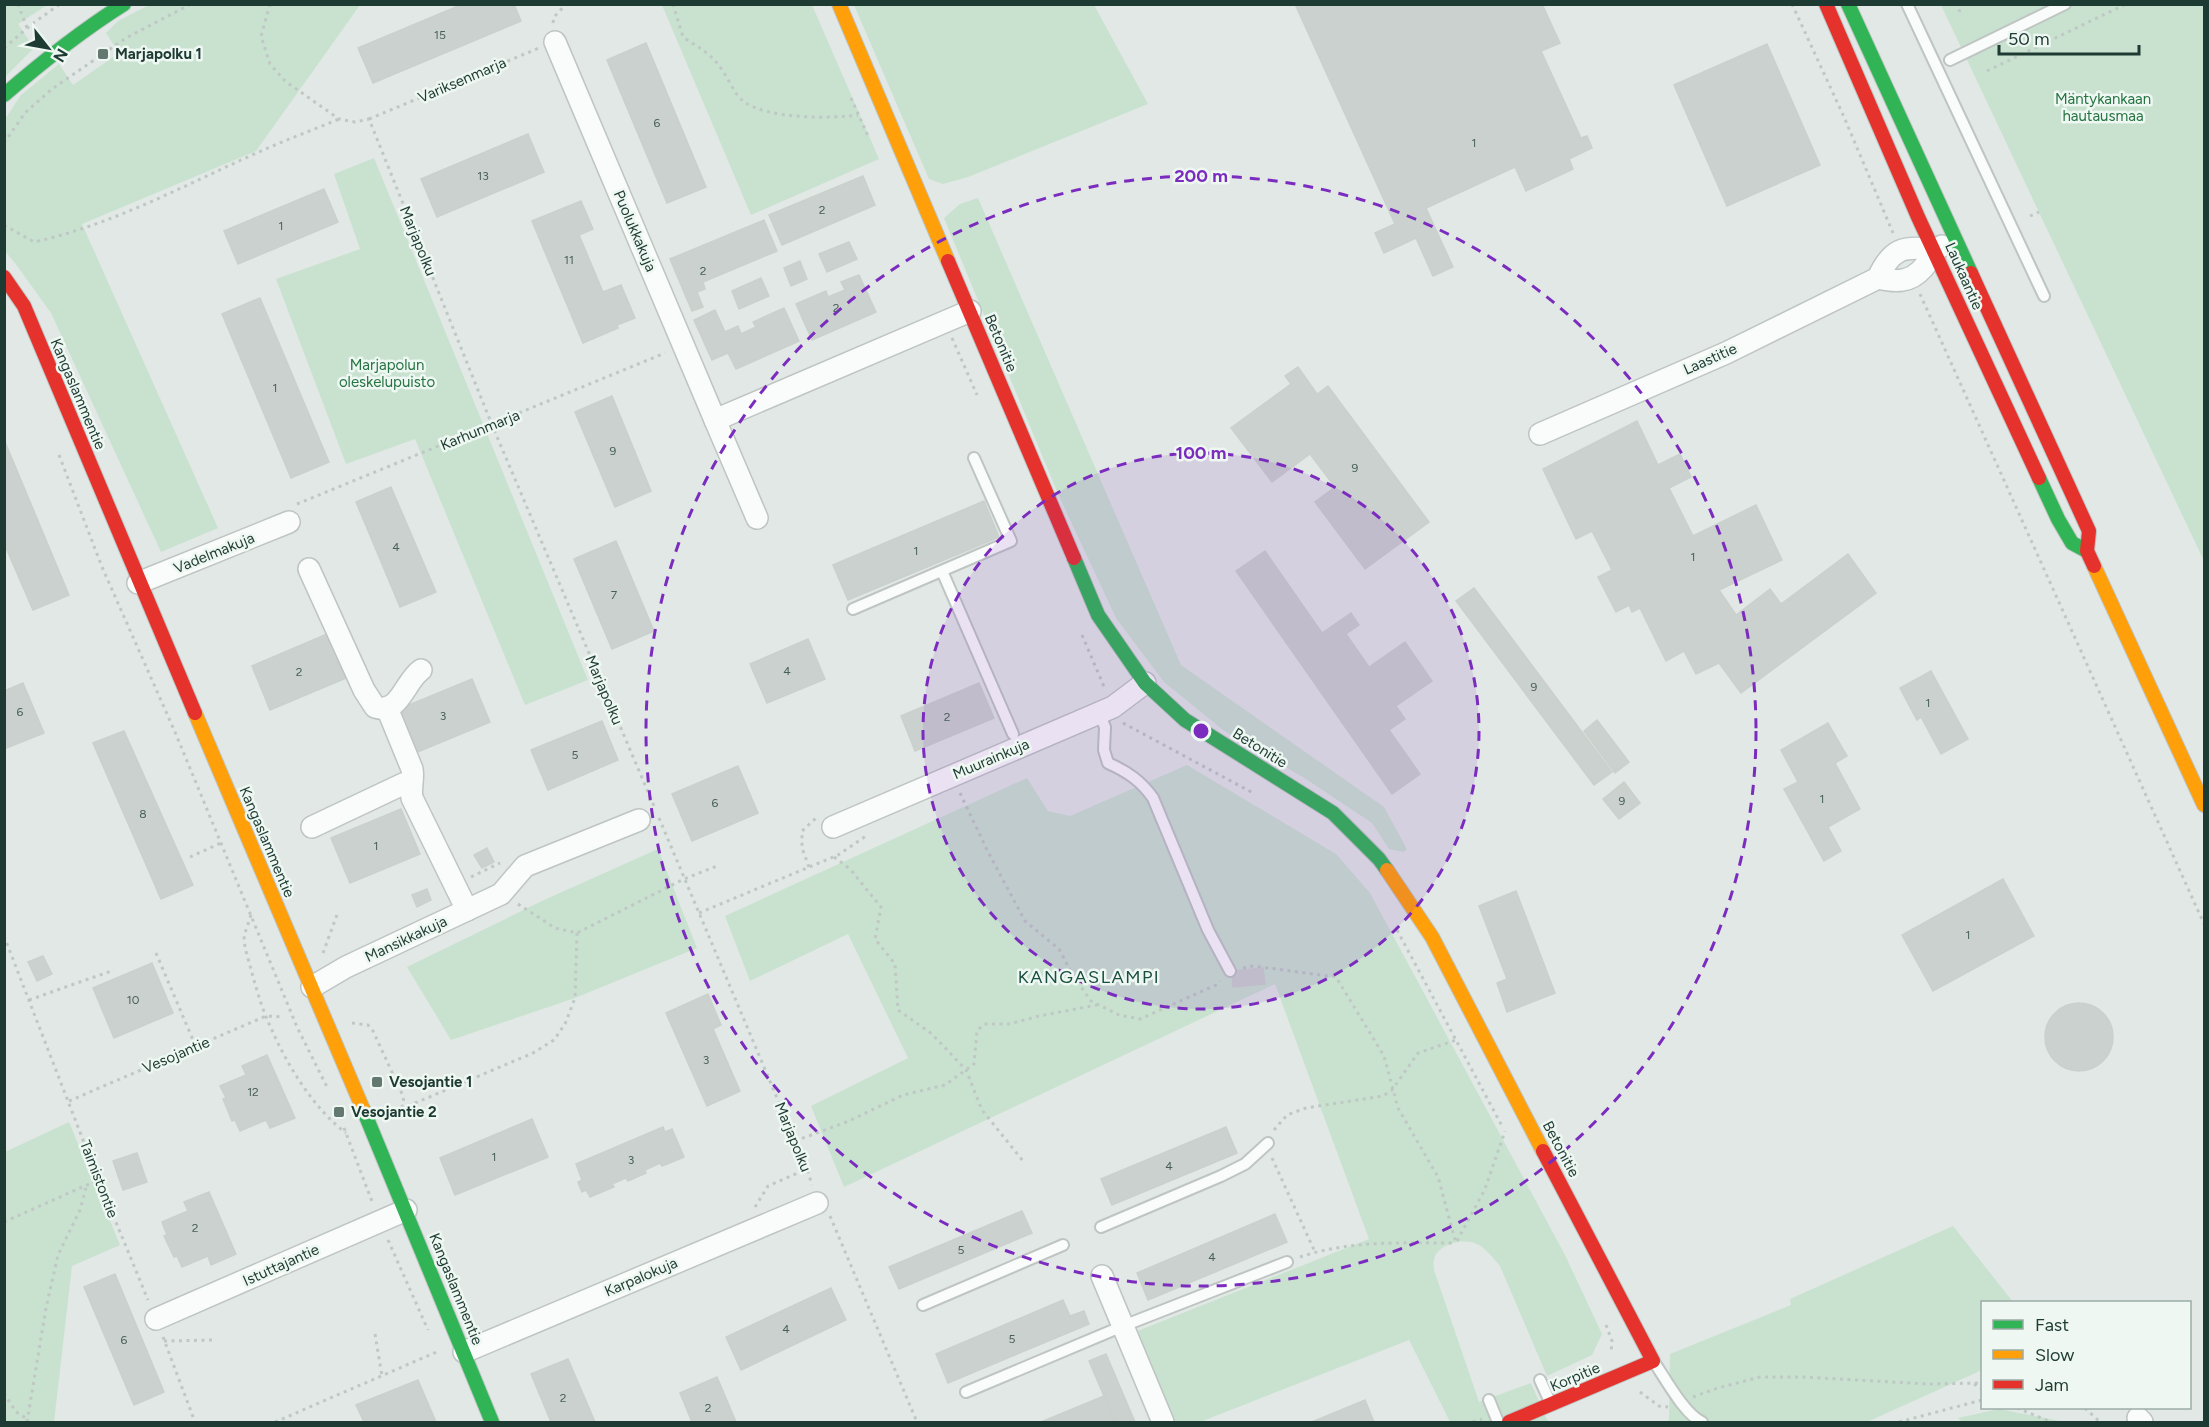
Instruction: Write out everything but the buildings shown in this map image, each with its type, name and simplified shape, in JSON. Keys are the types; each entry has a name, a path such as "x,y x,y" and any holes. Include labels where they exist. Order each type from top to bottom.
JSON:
{"street":[{"path":"4,103 10,90 51,54 90,25 124,4"},
{"name":"Betonitie","path":"839,4 1098,615 1145,683 1185,720 1333,813 1378,858 1432,937 1653,1361"},
{"name":"Laukaantie","path":"1826,4 1934,250 2058,519 2072,543 2087,551"},
{"name":"Laukaantie","path":"1848,4 2089,531 2087,551 2205,805"},
{"name":"Puolukkakuja","path":"555,42 757,518"},
{"path":"1912,276 1923,268 1934,250 1955,239"},
{"path":"1900,250 1913,247 1934,250"},
{"name":"Laastitie","path":"1540,434 1726,353 1878,278 1886,261 1900,250"},
{"name":"Laastitie","path":"1878,278 1896,282 1912,276"},
{"name":"Kangaslammentie","path":"4,277 24,306 138,583 406,1210 492,1422"},
{"path":"715,420 947,334 970,311"},
{"name":"Vadelmakuja","path":"138,583 289,522"},
{"path":"309,569 369,701 375,707 387,708 394,705 414,675 421,670"},
{"name":"Muurainkuja","path":"833,827 1106,710 1145,683"},
{"path":"387,708 412,769 412,798 467,910"},
{"path":"312,826 403,784 411,783"},
{"path":"501,894 525,866 639,820"},
{"name":"Mansikkakuja","path":"312,987 346,967 501,894"},
{"name":"Karpalokuja","path":"465,1352 817,1203"},
{"name":"Istuttajantie","path":"156,1319 406,1210"},
{"path":"1102,1276 1159,1421"},
{"name":"Korpitie","path":"1509,1422 1653,1361"}],"lane":[{"path":"1907,4 2044,296"},
{"path":"1950,60 2065,4"},
{"path":"853,609 1011,541 974,458"},
{"path":"942,571 1013,734"},
{"path":"1106,710 1104,750 1108,763 1128,772 1143,783 1153,798 1208,930 1230,971"},
{"path":"1101,1227 1245,1164 1266,1144"},
{"path":"923,1305 1063,1245"},
{"path":"966,1392 1123,1326 1287,1262"},
{"path":"1653,1361 1696,1420 1702,1422"},
{"path":"1540,1380 1551,1404"},
{"path":"1489,1400 1498,1422"}],"path":[{"path":"18,4 27,28"},
{"path":"4,48 60,4"},
{"path":"4,143 25,113 52,89 126,38 191,4"},
{"path":"270,4 261,36 270,64 285,81 339,120"},
{"path":"673,4 683,37 705,50 721,68 743,101 761,109 798,117 840,118 858,115"},
{"path":"1792,4 1844,117 1900,250"},
{"path":"1959,12 1962,4"},
{"path":"1987,71 2126,4"},
{"name":"Variksenmarja","path":"369,119 555,42"},
{"path":"849,93 867,136"},
{"path":"4,225 34,242 71,234 144,206 274,145 339,120 355,122 369,119"},
{"name":"Marjapolku","path":"369,119 492,425 807,1169 817,1203 829,1213 917,1422"},
{"path":"2030,216 2039,212"},
{"path":"1912,276 2028,537 2205,924"},
{"path":"947,334 980,402"},
{"name":"Karhunmarja","path":"289,522 290,506 684,345"},
{"path":"59,455 102,567 221,843 297,1027 328,1090"},
{"path":"1079,628 1106,710 1119,721 1259,796"},
{"path":"960,793 1025,921 1059,949 1090,1001 1119,1015 1140,1020 1216,986 1230,971 1253,966 1336,977 1384,1056 1398,1108 1438,1177 1456,1243"},
{"path":"189,857 221,843"},
{"path":"834,857 850,869 881,907 875,939 894,964 898,1010 932,1034 966,1070 982,1110 1023,1161"},
{"path":"501,894 555,928 577,933 684,879 717,866"},
{"path":"322,955 338,912"},
{"path":"251,914 244,936 245,948 271,1029 306,1092 330,1120 346,1133"},
{"path":"1397,930 1510,1142"},
{"path":"401,1109 533,1053 554,1040 565,1024 575,998 577,933"},
{"name":"Taimistontie","path":"4,936 195,1422"},
{"path":"156,953 196,1047"},
{"path":"29,1000 114,970"},
{"path":"795,1142 849,1121 903,1095 945,1085 974,1064 977,1031 984,1024 1009,1024 1099,1005"},
{"name":"Vesojantie","path":"69,1101 266,1016 284,1017"},
{"path":"347,1023 368,1025 373,1031 403,1096 404,1104 401,1109 387,1118"},
{"path":"1315,1252 1266,1144 1274,1128 1287,1115 1320,1105 1383,1096 1392,1090 1418,1053 1456,1040"},
{"path":"342,1123 380,1221 430,1334"},
{"path":"1456,1243 1485,1189 1505,1131"},
{"path":"750,1214 768,1186 807,1169"},
{"path":"4,1222 98,1180"},
{"path":"4,1393 16,1412 27,1420 46,1308 58,1255 80,1210 87,1184"},
{"path":"1287,1262 1315,1252 1363,1244 1456,1243"},
{"path":"425,1325 449,1315"},
{"path":"1604,1319 1612,1341 1610,1357 1626,1390 1641,1393 1659,1406 1670,1407 1718,1388 1760,1377 1928,1384 1981,1383"},
{"path":"375,1334 382,1376"},
{"path":"164,1341 215,1340"},
{"path":"434,1342 442,1360"},
{"path":"275,1422 439,1351"},
{"path":"1971,1383 1981,1388"},
{"path":"1899,1422 1981,1401"},
{"path":"2021,1409 2050,1422"},
{"path":"2087,1409 2100,1422"}],"green space":[{"path":"5,5 47,5 18,24 34,48 5,77"},
{"path":"149,5 360,5 256,151 82,224 218,528 161,552 51,313 5,251 5,119 21,95 59,64 73,85 119,53 106,33 118,21"},
{"path":"662,5 812,5 879,159 751,215"},
{"path":"854,5 1094,5 1148,104 968,177 943,184 929,179"},
{"name":"Mäntykankaan hautausmaa","path":"1941,5 2204,5 2204,561"},
{"name":"Marjapolun oleskelupuisto","path":"374,158 588,680 525,705 415,439 346,464 276,279 360,249 334,174"},
{"path":"978,198 1181,665 1384,807 1407,849 1404,852 1389,849 1372,823 1306,779 1223,730 1164,682 1116,618 1058,494 944,218 960,204"},
{"path":"1187,765 1336,854 1370,893 1565,1255 1602,1334 1592,1355 1547,1376 1500,1266 1485,1249 1473,1243 1460,1242 1440,1249 1436,1254 1434,1270 1479,1402 1531,1383 1548,1422 1450,1422 1409,1340 1200,1422 1171,1422 1135,1332 1369,1239 1275,984 844,1187 811,1106 908,1058 848,934 750,981 725,916 1027,778 1048,811 1070,816"},
{"path":"658,849 697,948 575,998 451,1040 407,967 544,900"},
{"path":"69,1122 120,1245 72,1266 54,1422 5,1422 5,1152"},
{"path":"1953,1226 2012,1301 1981,1301 1981,1370 1867,1422 1665,1422 1669,1420 1670,1354 1791,1305 1790,1299"},
{"path":"1999,1409 2065,1422 1962,1422 1958,1418"}],"traffic: fast":[{"path":"4,95 62,47 124,4"},
{"path":"1848,4 1971,273"},
{"path":"2039,478 2072,543 2087,551"},
{"path":"1074,558 1098,615 1145,683 1185,720 1333,813 1387,870"},
{"path":"363,1109 492,1422"}],"traffic: slow":[{"path":"839,4 948,261"},
{"path":"2094,566 2204,805"},
{"path":"195,713 363,1109"},
{"path":"1387,870 1432,937 1543,1151"}],"traffic: jam":[{"path":"1826,4 1918,217 2039,478"},
{"path":"948,261 1074,558"},
{"path":"1971,273 2089,531 2087,551 2094,566"},
{"path":"4,277 24,306 195,713"},
{"path":"1509,1422 1653,1361 1543,1151"}],"place":[{"name":"Marjapolku 1","path":"103,54"},
{"name":"Vesojantie 1","path":"377,1082"},
{"name":"Vesojantie 2","path":"339,1112"}],"district":[{"name":"KANGASLAMPI","path":"1089,977"}]}
